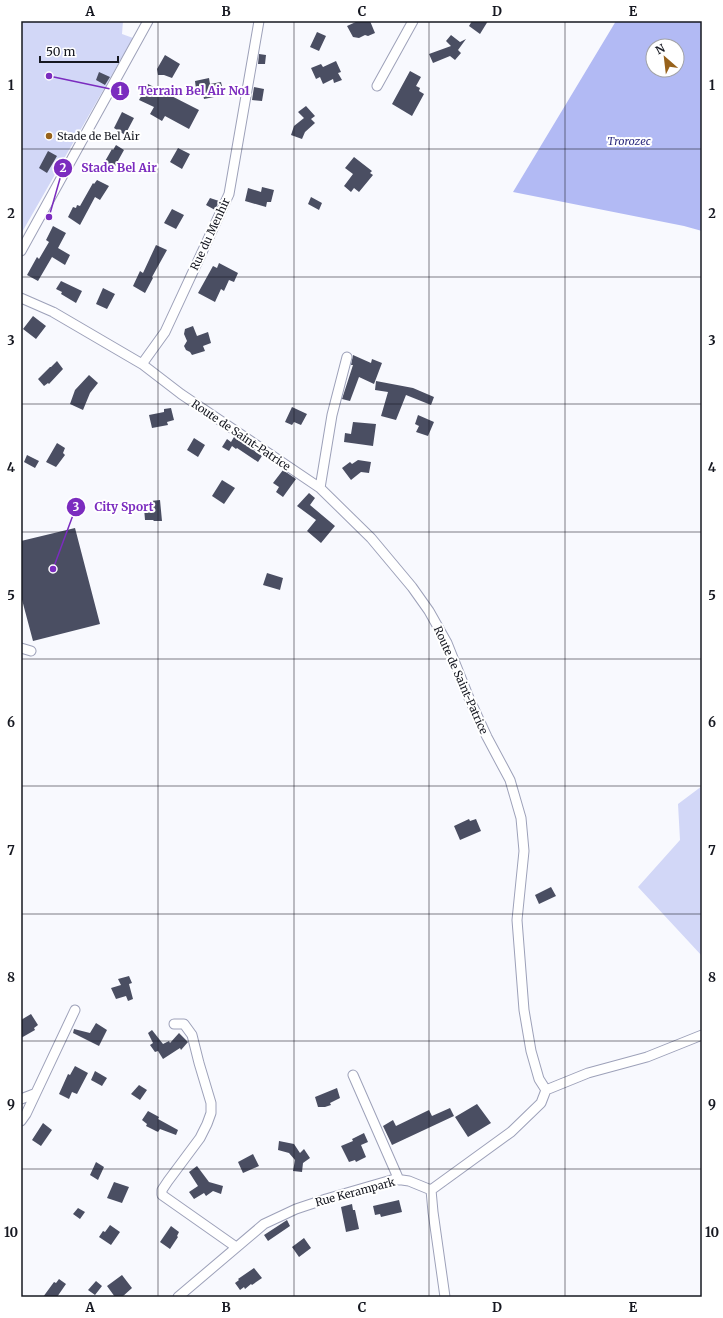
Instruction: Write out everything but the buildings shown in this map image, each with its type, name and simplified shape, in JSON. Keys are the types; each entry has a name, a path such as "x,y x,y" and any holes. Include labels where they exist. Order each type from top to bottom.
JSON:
{"street":[{"path":"21,251 148,21"},
{"name":"Rue du Menhir","path":"142,364 165,332 229,194 259,21"},
{"path":"377,86 413,21"},
{"name":"Route de Saint-Patrice","path":"21,298 53,312 142,364 181,394 320,488 372,538 412,587 429,611 447,643 469,698 510,780 521,818 524,851 517,920 524,1010 531,1051 539,1079 546,1090"},
{"path":"320,488 332,415 346,356"},
{"path":"21,648 31,651"},
{"path":"21,1120 26,1114 74,1010"},
{"path":"174,1024 184,1024 192,1035 211,1103 211,1113 200,1138 162,1190 162,1195 236,1247"},
{"path":"445,1297 431,1190 511,1132 541,1102 546,1090 588,1073 647,1057 702,1035"},
{"path":"352,1075 399,1180"},
{"path":"21,1099 34,1094"},
{"name":"Rue Kerampark","path":"178,1297 264,1224 296,1209 395,1179 409,1181 431,1190"}],"shaded area":[{"name":"Stade de Bel Air","path":"21,21 123,21 122,34 133,38 21,234"},
{"path":"702,786 702,956 638,887 680,840 678,804"}],"green space":[{"name":"Trorozec","path":"616,21 702,21 702,231 684,226 513,192"}],"place":[{"name":"Terrain Bel Air No1","path":"49,76"},
{"name":"Stade de Bel Air","path":"49,136"},
{"name":"Stade Bel Air","path":"49,217"},
{"name":"City Sport","path":"53,569"}]}
